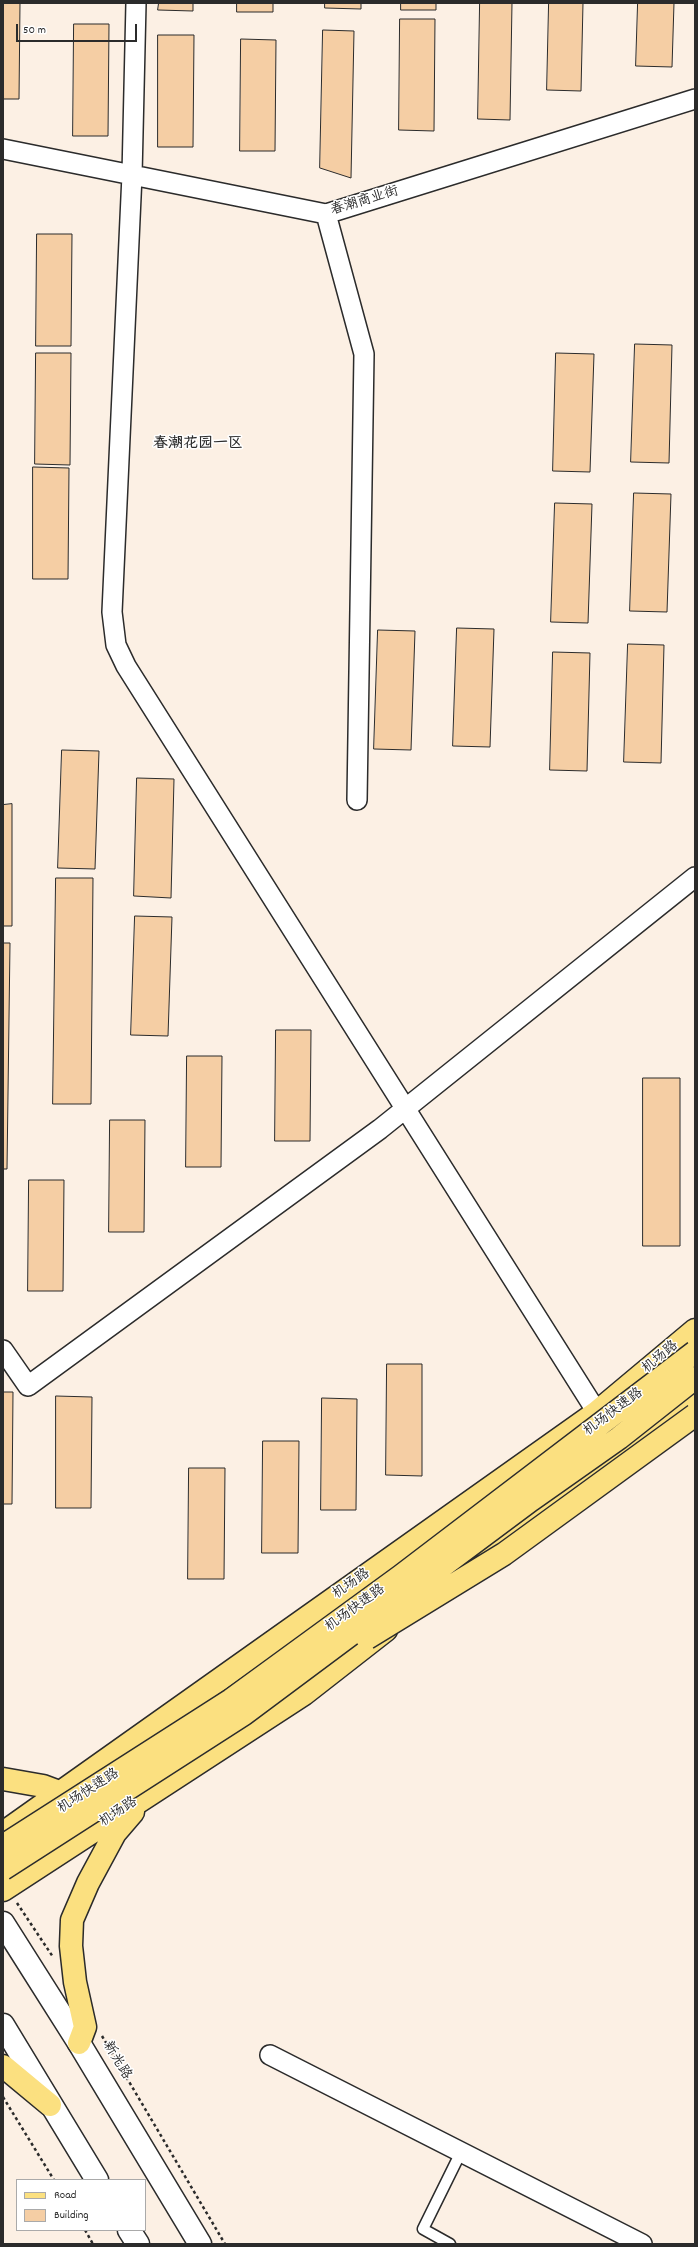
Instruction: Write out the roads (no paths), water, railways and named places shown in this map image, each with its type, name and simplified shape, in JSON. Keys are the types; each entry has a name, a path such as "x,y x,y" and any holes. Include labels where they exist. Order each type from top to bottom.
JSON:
{"main road":[{"name":"机场路","path":"3,1833 597,1412 695,1330"},
{"name":"机场快速路","path":"3,1846 231,1700 401,1576 695,1352"},
{"name":"机场快速路","path":"4,1882 244,1714 531,1500 619,1438 695,1378"},
{"name":"机场路","path":"4,1882 148,1794 304,1694 695,1392"},
{"path":"244,1714 504,1554 695,1415"},
{"path":"3,1779 43,1786 59,1792"},
{"path":"79,2043 85,2027 75,1982 71,1946 72,1920 88,1883 115,1833 148,1794"},
{"name":"新光路","path":"3,1923 79,2043 200,2244"},
{"path":"3,2025 50,2105 97,2179"},
{"path":"3,2066 50,2105"},
{"path":"130,2231 138,2244"}],"street":[{"path":"136,3 132,176 112,612 116,645 126,666 621,1450"},
{"name":"春潮商业街","path":"3,149 326,214 695,99"},
{"path":"326,214 364,354 357,800"},
{"path":"3,1350 28,1386 405,1109 695,877"},
{"path":"270,2054 642,2244"}],"lane":[{"path":"450,2244 423,2229 462,2152"}],"district":[{"name":"春潮花园一区","path":"198,445"}]}
